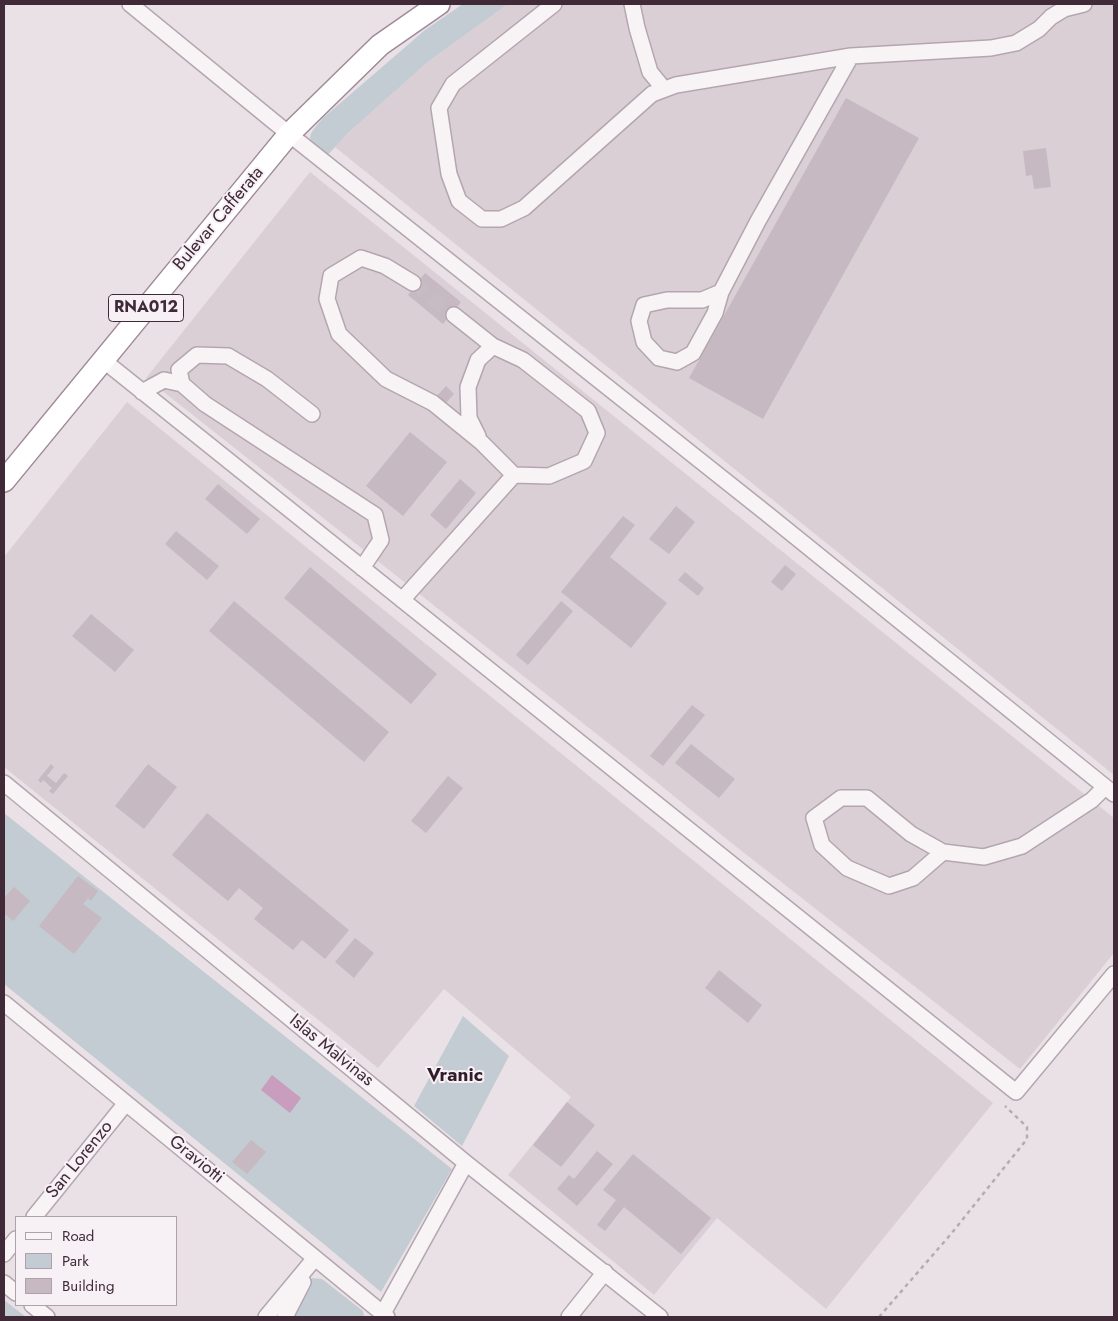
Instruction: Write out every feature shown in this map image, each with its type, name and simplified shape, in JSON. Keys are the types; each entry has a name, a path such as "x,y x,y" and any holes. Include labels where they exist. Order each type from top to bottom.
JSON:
{"highway":[{"name":"Bulevar Cafferata","path":"4,481 290,134 380,45 439,4"}],"street":[{"path":"130,4 290,134 759,506 1110,790 1022,846 984,857 944,852 912,834 867,798 841,798 814,818 822,845 846,868 889,886 913,878 944,852"},
{"path":"554,4 453,84 439,108 449,174 459,201 482,219 501,219 524,208 652,94 676,84 851,56 991,48 1016,43 1039,29 1051,17 1064,9 1084,4"},
{"path":"632,4 650,72 664,89"},
{"path":"721,292 702,300 667,300 644,305 639,321 644,342 659,358 677,362 693,353 715,314 721,292 758,221 851,56"},
{"path":"414,283 385,266 361,258 331,276 327,299 339,334 386,379 433,403 481,442 514,475 549,476 584,461 598,433 588,411 523,360 493,346 454,315"},
{"path":"481,442 469,418 468,387 478,360 493,346"},
{"path":"182,384 179,370 197,355 228,356 267,379 312,414"},
{"path":"103,360 1016,1092 1114,974"},
{"path":"142,392 164,380 182,384 205,404 375,515 382,540 362,568"},
{"path":"402,600 514,475"},
{"name":"Islas Malvinas","path":"4,783 466,1163 660,1317"},
{"name":"Graviotti","path":"4,1003 384,1316"},
{"name":"San Lorenzo","path":"35,1216 126,1103"},
{"path":"384,1316 466,1163"},
{"path":"4,1254 15,1240"},
{"path":"266,1317 315,1258"},
{"path":"285,1317 315,1258"},
{"path":"569,1317 605,1272"},
{"path":"4,1283 15,1291"},
{"path":"33,1306 47,1317"}],"path":[{"path":"879,1317 951,1234 1027,1139 1027,1127 1005,1106"}],"shaded area":[{"path":"508,4 1114,4 1114,775 335,147 349,132 429,61"},
{"path":"310,172 1114,818 1114,953 1020,1069 729,841 627,758 146,378"},
{"path":"127,402 993,1103 826,1309 717,1218 654,1295 508,1175 571,1097 444,989 378,1068 4,767 4,557"},
{"path":"272,1075 301,1098 290,1113 261,1090"}],"green space":[{"path":"463,4 508,4 429,61 349,132 325,158 311,142 310,138 313,130 323,118 425,30"},
{"path":"4,813 452,1169 381,1292 4,984"},
{"path":"463,1016 509,1056 462,1146 414,1106"},
{"path":"312,1278 322,1279 363,1311 364,1317 290,1317"},
{"path":"4,1300 26,1317 4,1317"}],"building":[{"path":"846,98 919,138 763,419 689,378"},
{"path":"1046,148 1051,187 1034,189 1032,175 1026,176 1023,151"},
{"path":"425,273 461,302 443,324 408,295"},
{"path":"446,386 454,394 445,404 437,396"},
{"path":"410,432 447,462 403,516 366,486"},
{"path":"460,479 476,493 446,529 430,515"},
{"path":"218,484 260,519 247,534 205,499"},
{"path":"676,506 695,522 669,554 649,539"},
{"path":"623,516 635,525 610,557 667,603 631,648 561,592"},
{"path":"176,531 219,566 207,580 165,544"},
{"path":"785,565 796,574 782,591 771,582"},
{"path":"310,567 437,674 411,704 284,598"},
{"path":"685,572 704,588 698,596 678,580"},
{"path":"234,601 389,732 364,762 209,631"},
{"path":"561,601 573,611 528,665 516,655"},
{"path":"91,614 134,650 115,672 72,636"},
{"path":"692,705 705,715 663,766 650,756"},
{"path":"691,744 735,779 719,798 675,763"},
{"path":"51,764 54,767 47,776 56,783 64,773 68,776 53,794 49,791 52,788 43,780 41,783 38,780"},
{"path":"148,764 177,787 144,829 115,806"},
{"path":"448,776 463,788 426,833 411,821"},
{"path":"207,813 349,930 325,959 302,940 293,950 254,919 263,908 239,888 228,901 172,855"},
{"path":"78,876 98,891 91,901 88,898 83,904 102,918 74,954 39,926"},
{"path":"14,887 30,901 13,921 4,913 4,898"},
{"path":"355,938 374,953 354,978 335,962"},
{"path":"719,970 762,1005 748,1023 705,988"},
{"path":"567,1102 595,1125 561,1167 533,1145"},
{"path":"251,1140 266,1152 247,1174 232,1162"},
{"path":"597,1151 613,1164 577,1206 557,1189 569,1175 574,1179"},
{"path":"633,1154 711,1218 681,1254 624,1207 605,1231 597,1225 616,1200 603,1190"}],"tunnel":[{"path":"413,283 454,315"}],"district":[{"name":"Vranic","path":"455,1076"}]}
